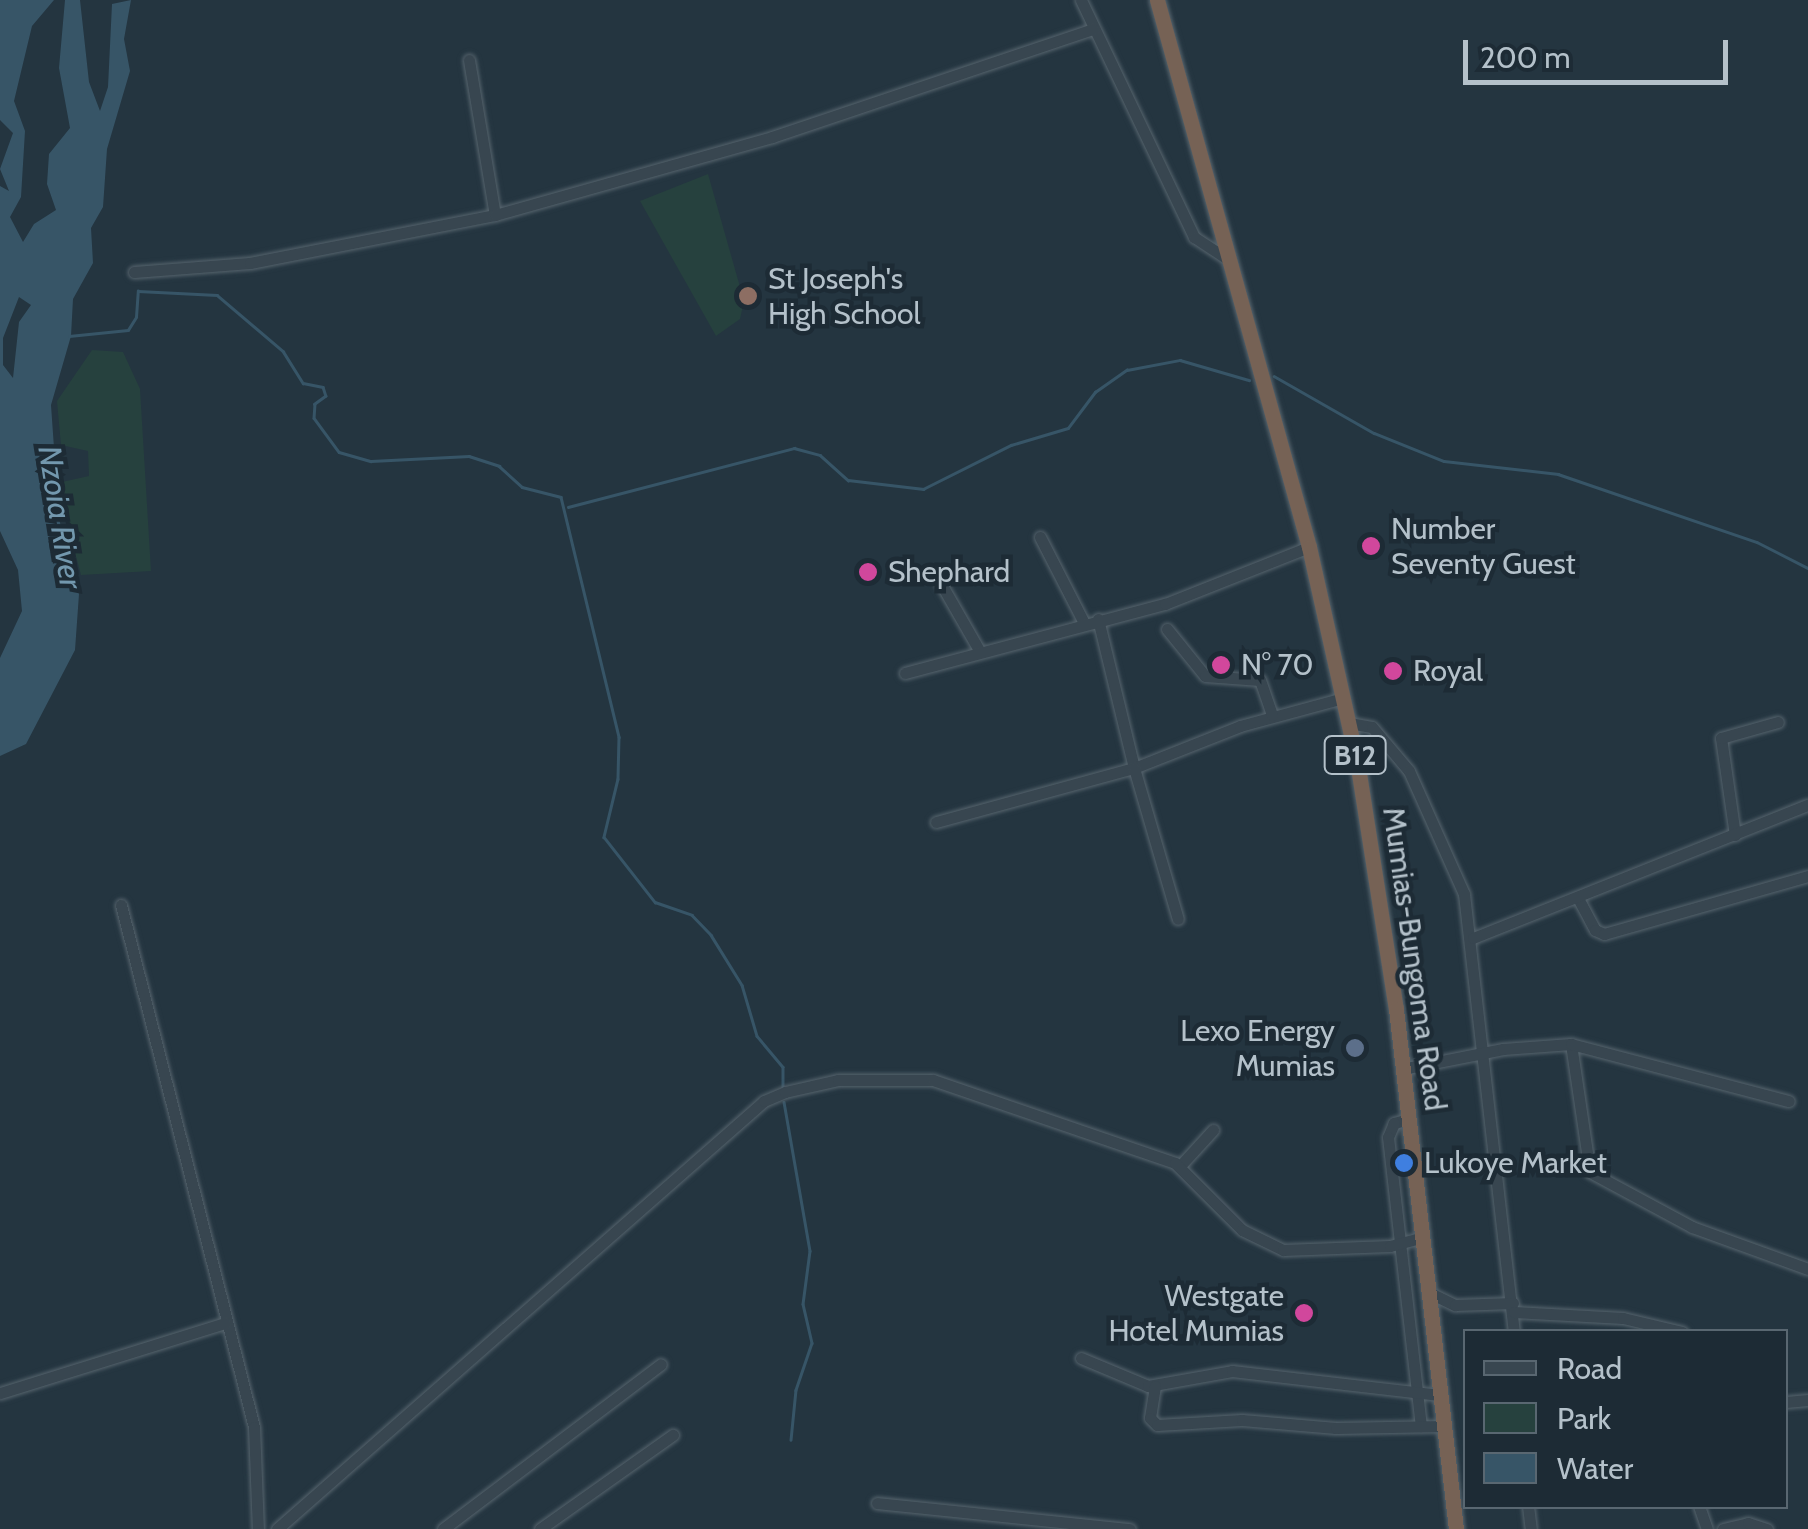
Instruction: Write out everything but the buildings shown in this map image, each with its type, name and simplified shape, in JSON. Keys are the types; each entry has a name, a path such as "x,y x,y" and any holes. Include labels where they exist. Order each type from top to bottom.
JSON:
{"highway":[{"name":"Mumias-Bungoma Road","path":"1157,0 1309,546 1348,723 1409,1119 1456,1529"}],"street":[{"path":"1081,0 1194,237 1229,260"},
{"path":"134,272 250,263 495,216 807,126 1093,29"},
{"path":"469,60 495,216"},
{"path":"1040,537 1084,623"},
{"path":"905,673 1212,589 1309,546"},
{"path":"936,575 979,650"},
{"path":"1098,619 1134,768 1178,919"},
{"path":"1167,628 1205,676 1260,680 1272,715"},
{"path":"936,822 1134,768 1272,715 1343,698"},
{"path":"1735,835 1720,739 1778,722"},
{"path":"1348,723 1372,727 1409,771 1454,863 1473,938 1514,1329"},
{"path":"1473,938 1579,900 1808,805"},
{"path":"1579,900 1595,930 1604,934 1808,876"},
{"path":"120,904 191,1162 224,1323 258,1447 258,1529"},
{"path":"1402,1070 1484,1054 1572,1044 1790,1102"},
{"path":"1572,1044 1590,1172 1692,1227 1808,1269"},
{"path":"276,1529 776,1094 838,1080 933,1080 1180,1166 1242,1230 1283,1250 1402,1249 1424,1244"},
{"path":"1409,1119 1389,1129 1392,1190 1408,1290 1422,1426"},
{"path":"1180,1166 1212,1130"},
{"path":"1392,1190 1417,1184"},
{"path":"1408,1290 1429,1291 1455,1305 1623,1318 1669,1329"},
{"path":"1411,1318 1432,1318"},
{"path":"0,1392 224,1323"},
{"path":"1415,1355 1436,1354"},
{"path":"1081,1358 1155,1386 1232,1371 1440,1396"},
{"path":"443,1529 662,1364"},
{"path":"1155,1386 1150,1418 1157,1425 1242,1420 1444,1426"},
{"path":"540,1529 672,1434"},
{"path":"877,1503 1130,1529"},
{"path":"1723,1529 1748,1522 1767,1529"}],"green space":[{"path":"708,174 744,301 740,319 716,336 640,201"},
{"path":"92,350 123,352 140,389 151,571 81,575 68,527 62,482 89,476 88,451 61,445 57,401"}],"water":[{"path":"0,0 54,0 32,26 14,101 25,131 21,197 10,217 23,242 34,224 56,210 47,184 49,154 70,128 59,68 65,0 80,0 89,82 100,111 108,87 112,4 131,0 124,39 130,71 107,149 103,207 91,228 93,263 73,299 71,336 51,405 59,519 79,594 75,650 26,744 0,756 0,658 22,611 18,570 0,531 0,186 9,191 0,169 13,133 0,120","holes":["19,297 31,305 19,322 13,378 3,365 3,338"]}],"waterway":[{"path":"69,336 128,330 136,317 138,291 217,295 283,351 303,383 323,387 326,396 315,404 314,418 339,452 371,461 469,456 499,466 522,487 561,497 619,737 618,779 604,837 655,902 692,915 711,935 742,985 757,1036 783,1067 783,1087"},
{"path":"568,507 794,448 820,455 848,480 923,489 1011,445 1068,428 1095,392 1127,370 1180,360 1249,380"},
{"path":"1274,376 1374,433 1444,461 1558,474 1757,542 1808,568"},
{"path":"784,1102 810,1251 803,1304 812,1343 796,1390 791,1440"}],"place":[{"name":"St Joseph's High School","path":"748,296"},
{"name":"Number Seventy Guest","path":"1371,546"},
{"name":"Shephard","path":"868,572"},
{"name":"N° 70","path":"1221,665"},
{"name":"Royal","path":"1393,671"},
{"name":"Lexo Energy Mumias","path":"1355,1048"},
{"name":"Lukoye Market","path":"1404,1163"},
{"name":"Westgate Hotel Mumias","path":"1304,1313"}],"water label":[{"name":"Nzoia River","path":"60,517"}]}
